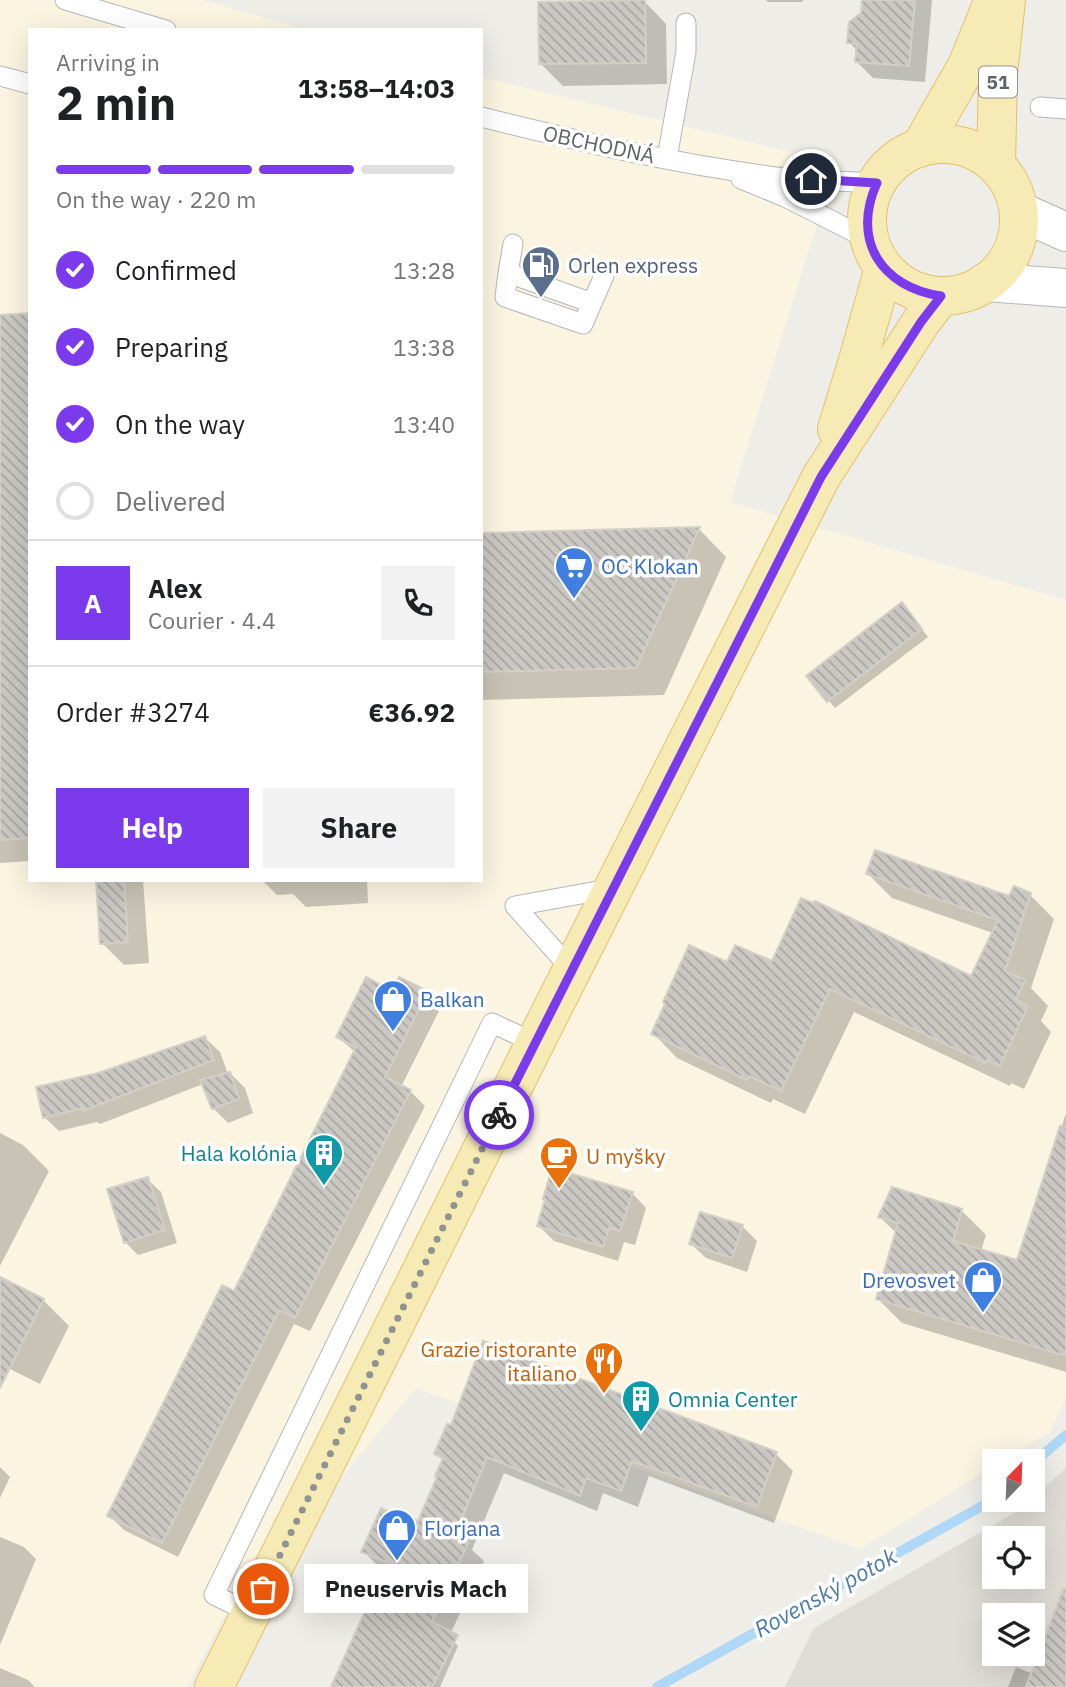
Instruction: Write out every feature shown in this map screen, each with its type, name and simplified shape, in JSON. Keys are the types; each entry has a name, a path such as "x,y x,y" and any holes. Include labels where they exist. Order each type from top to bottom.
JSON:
{"main road":[{"name":"51","path":"920,148 967,66 994,0"},
{"name":"51","path":"996,165 998,74 1006,0"},
{"name":"51","path":"821,477 859,357 877,254 867,226 867,211 877,183 892,163 903,155 937,144 969,149 996,165"},
{"path":"877,254 898,281 924,293 941,296 964,293 997,274 1017,238 1019,211 1011,186 996,165"},
{"path":"1019,211 1066,232"},
{"path":"986,282 1066,288"},
{"name":"51","path":"214,1687 821,477 921,322 941,296"}],"lane":[{"path":"65,0 159,28"},
{"path":"667,158 686,52 686,23"},
{"path":"0,76 28,83"},
{"path":"1040,107 1066,109"},
{"name":"OBCHODNÁ","path":"483,118 585,143 717,169 789,178 877,183"},
{"name":"OBCHODNÁ","path":"717,169 785,197 877,254"},
{"path":"513,244 508,273 592,303 604,276"},
{"path":"572,970 515,906 615,888"},
{"path":"251,1613 214,1595 492,1023 535,1043"}],"shaded area":[{"path":"0,0 203,0 301,28 28,28 28,882 483,882 483,77 836,163 730,502 1066,600 1066,1397 1050,1432 1022,1449 982,1449 982,1473 860,1549 416,1388 221,1621 187,1687 0,1687"},
{"path":"1066,1468 1066,1687 785,1687 814,1628 982,1531 982,1589 1045,1589 1045,1526 991,1526 1016,1512 1045,1512 1045,1487"}],"building":[{"path":"645,0 646,63 539,64 538,2"},
{"path":"862,0 915,0 909,66 855,62 857,44 847,43 849,22 861,13"},
{"path":"28,313 28,838 0,840 0,315"},
{"name":"OC Klokan","path":"700,527 636,668 483,672 483,533"},
{"path":"902,602 922,629 827,702 806,676"},
{"path":"875,850 1009,896 1014,886 1031,893 1005,971 1025,980 1016,1000 1028,1006 1000,1066 987,1060 985,1063 830,989 781,1091 749,1076 747,1080 651,1034 689,945 727,962 735,945 772,961 801,898 813,903 815,901 971,976 998,920 866,874"},
{"path":"96,882 124,882 128,942 100,944"},
{"name":"Hala kolónia","path":"366,977 392,991 399,977 428,991 385,1077 411,1090 295,1318 279,1310 162,1543 107,1516 222,1285 234,1291 356,1047 336,1037"},
{"path":"205,1036 214,1060 83,1111 83,1108 43,1118 36,1087 98,1073"},
{"path":"230,1072 239,1099 212,1109 200,1080"},
{"path":"1060,1126 1066,1127 1066,1356 876,1299 898,1223 878,1217 892,1187 962,1209 953,1241 1017,1260"},
{"path":"552,1168 633,1192 620,1231 609,1228 603,1247 537,1226"},
{"path":"148,1177 165,1230 124,1243 107,1189"},
{"path":"700,1212 743,1225 732,1258 689,1244"},
{"path":"0,1277 44,1299 0,1388"},
{"path":"483,1341 777,1452 757,1507 632,1461 621,1491 586,1478 580,1496 487,1457 454,1537 468,1543 432,1622 458,1635 432,1687 331,1687 387,1562 361,1552 381,1508 405,1519 407,1516 418,1521 443,1458 434,1454 447,1424 451,1425"},
{"path":"1063,1589 1066,1589 1066,1687 1026,1687 1034,1666 1045,1666 1045,1637"}],"waterway":[{"name":"Rovenský potok","path":"1045,1453 1066,1435"},
{"name":"Rovenský potok","path":"657,1687 982,1506"}],"way so far":[{"path":"263,1589 499,1115"}],"place":[{"name":"Orlen express","path":"541,299"},
{"name":"OC Klokan","path":"574,600"},
{"name":"Balkan","path":"393,1033"},
{"name":"Hala kolónia","path":"324,1187"},
{"name":"U myšky","path":"559,1190"},
{"name":"Drevosvet","path":"983,1314"},
{"name":"Grazie ristorante italiano","path":"604,1395"},
{"name":"Omnia Center","path":"641,1433"},
{"name":"Florjana","path":"397,1562"},
{"name":"Pneuservis Mach","path":"263,1589"}],"route":[{"path":"499,1115 821,477 921,322 941,296 924,293 898,281 877,257 867,226 867,211 877,183 811,179"}]}
